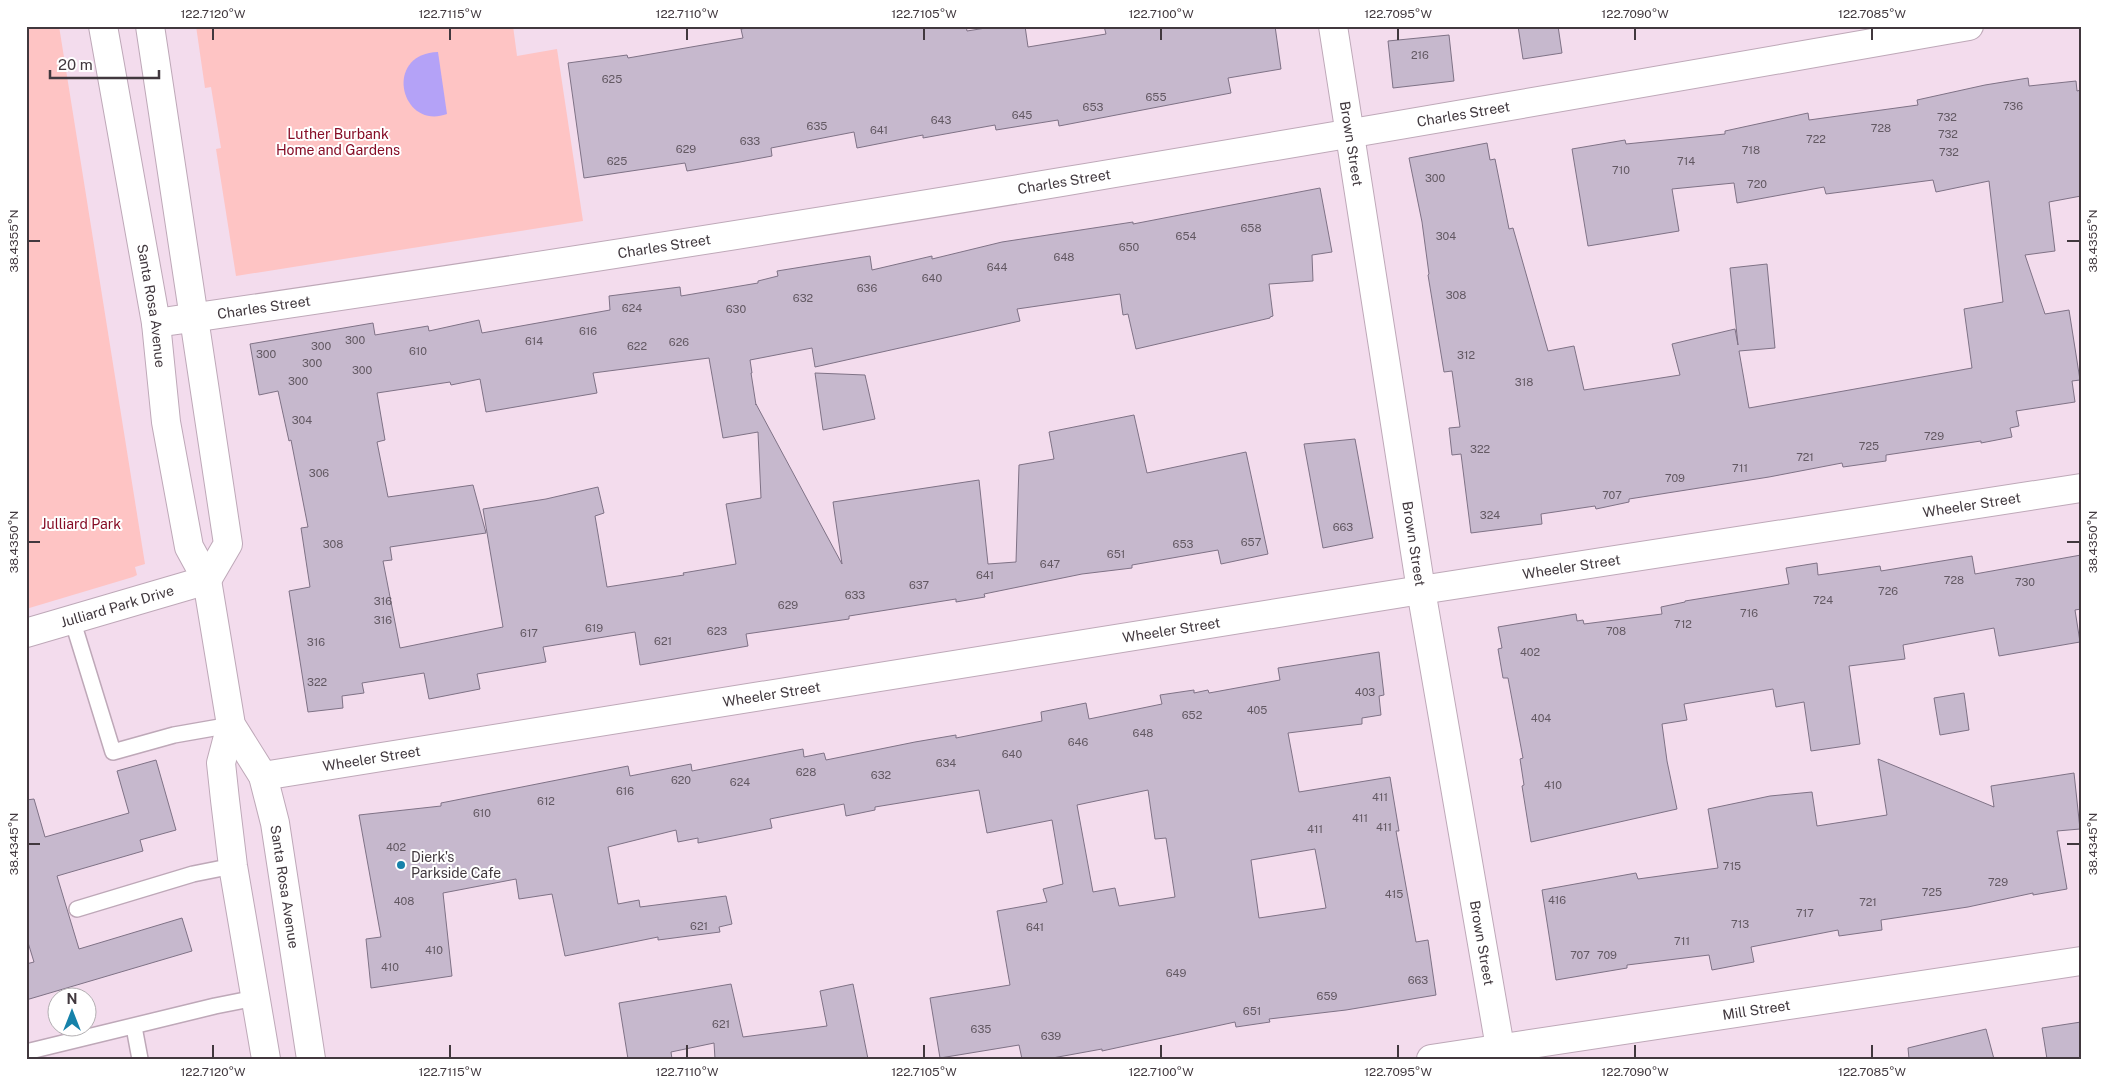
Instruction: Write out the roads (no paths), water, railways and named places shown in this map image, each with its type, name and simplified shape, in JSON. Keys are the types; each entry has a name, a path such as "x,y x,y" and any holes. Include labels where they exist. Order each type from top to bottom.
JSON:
{"street":[{"name":"Santa Rosa Avenue","path":"102,26 156,323 166,422 189,547 207,580 231,725 263,776 275,823 311,1059"},
{"path":"150,26 228,544 207,580"},
{"name":"Brown Street","path":"1333,26 1421,590 1501,1053"},
{"name":"Charles Street","path":"156,323 519,270 1351,134 1969,26"},
{"name":"Wheeler Street","path":"263,776 1421,590 2081,488"},
{"name":"Julliard Park Drive","path":"26,632 207,580"},
{"name":"Santa Rosa Avenue","path":"231,725 221,763 233,866 266,1059"},
{"name":"Mill Street","path":"1431,1059 1501,1053 2081,962"}],"lane":[{"path":"72,619 113,752 174,735 231,725"},
{"path":"77,909 193,874 233,866"},
{"path":"26,1052 215,1006 256,998"},
{"path":"134,1027 140,1059"}],"place":[{"name":"Dierk's Parkside Cafe","path":"401,865"}],"park label":[{"name":"Luther Burbank Home and Gardens","path":"338,142"},
{"name":"Julliard Park","path":"81,524"}]}
